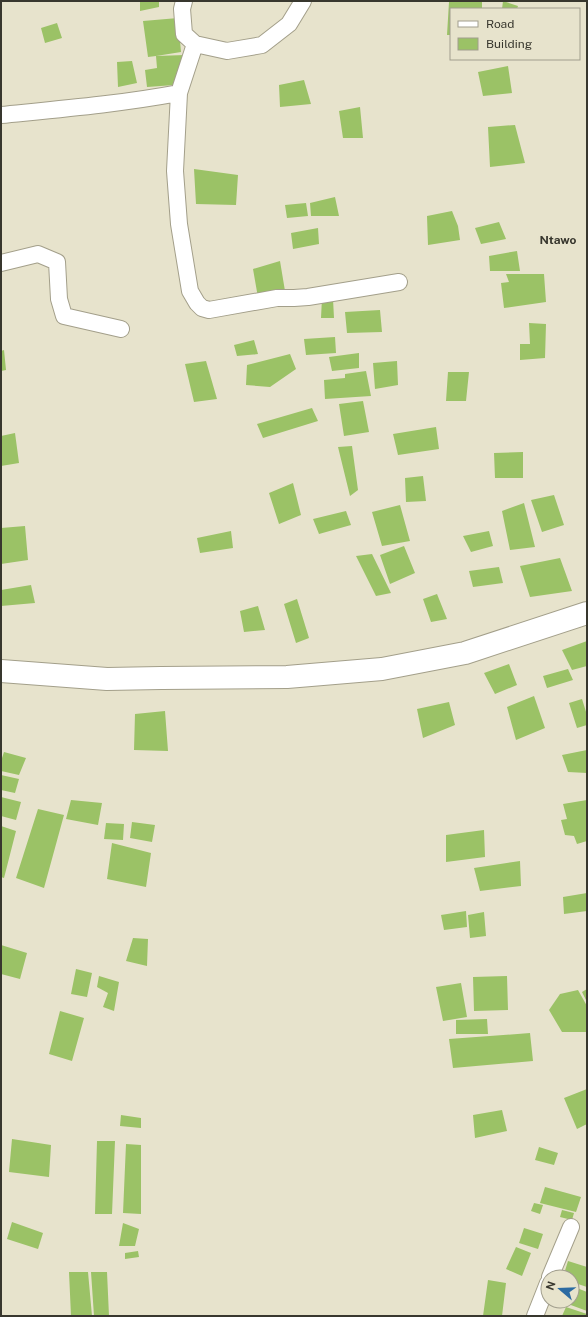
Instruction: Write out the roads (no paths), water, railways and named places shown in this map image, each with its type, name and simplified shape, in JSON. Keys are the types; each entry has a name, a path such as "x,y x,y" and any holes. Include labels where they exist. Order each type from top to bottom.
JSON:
{"street":[{"path":"184,1 182,9 184,34 195,44 227,50 262,45 289,24 303,1"},
{"path":"195,44 179,93 175,171 179,224 190,291 197,303 202,308 209,310 276,298 308,297 399,282"},
{"path":"1,114 64,109 139,100 179,93"},
{"path":"1,263 38,254 57,262 59,299 64,316 120,329"},
{"path":"1,673 107,679 287,677 382,669 465,653 587,613"},
{"path":"553,1269 571,1227"},
{"path":"535,1316 540,1303"}],"district":[{"name":"Ntawo","path":"558,240"}]}
